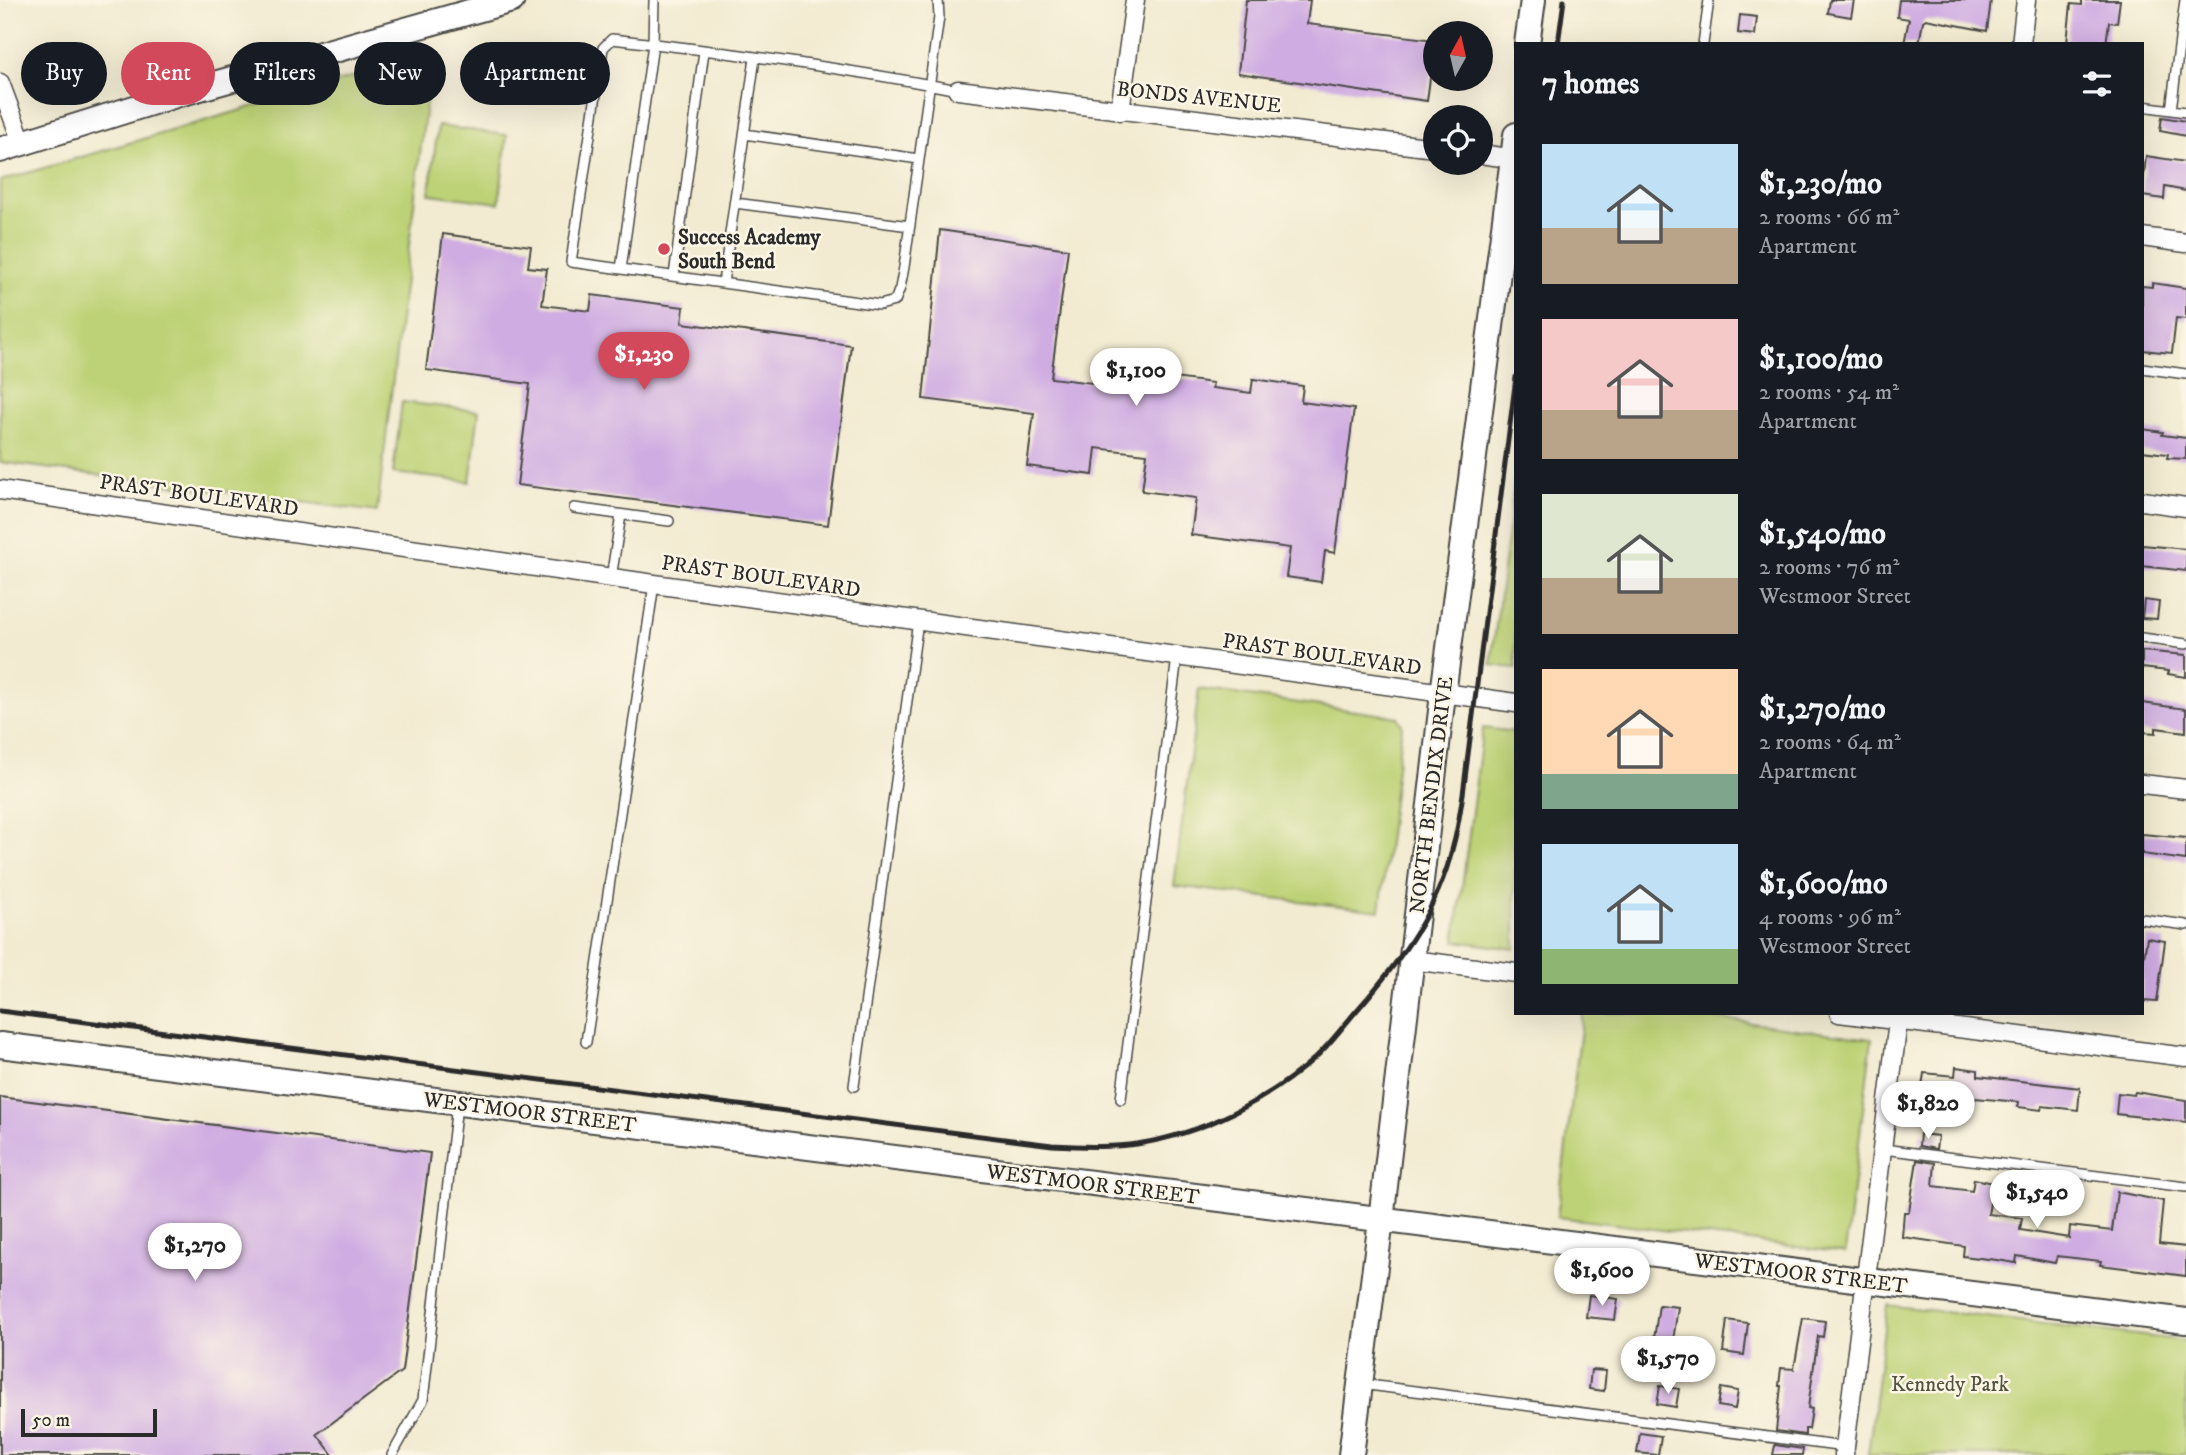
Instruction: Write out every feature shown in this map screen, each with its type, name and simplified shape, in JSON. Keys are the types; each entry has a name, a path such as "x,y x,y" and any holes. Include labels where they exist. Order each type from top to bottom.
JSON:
{"street":[{"path":"0,83 11,146 179,94 512,0"},
{"path":"1120,111 1135,0"},
{"path":"1527,42 1533,0"},
{"path":"2021,42 2026,0"},
{"name":"BONDS AVENUE","path":"958,90 1423,147"},
{"path":"1493,153 1514,150"},
{"name":"NORTH BENDIX DRIVE","path":"1351,1455 1443,694 1514,158"},
{"path":"2144,237 2186,243"},
{"name":"PRAST BOULEVARD","path":"0,490 611,578 1514,703"},
{"path":"2144,501 2186,507"},
{"path":"2144,784 2186,789"},
{"path":"1411,960 1514,973"},
{"path":"1868,1015 2186,1057"},
{"path":"1844,1451 1898,1017"},
{"name":"WESTMOOR STREET","path":"0,1045 2186,1321"}],"lane":[{"path":"621,269 653,44 654,0"},
{"path":"938,0 939,17 929,84 910,226 900,288 895,300 880,305 571,261 603,48 612,40 755,58 929,84 958,90"},
{"path":"1703,42 1709,0"},
{"path":"2171,110 2185,0"},
{"path":"674,276 704,51"},
{"path":"723,283 755,58"},
{"path":"2144,106 2186,112"},
{"path":"744,134 919,159"},
{"path":"735,203 910,226"},
{"path":"2144,368 2186,374"},
{"path":"574,508 669,521"},
{"path":"611,578 621,514"},
{"path":"586,1042 654,584"},
{"path":"854,1086 918,621"},
{"path":"2144,638 2186,644"},
{"path":"1121,1099 1177,657"},
{"path":"2144,919 2186,925"},
{"path":"392,1455 423,1400 457,1103"},
{"path":"1883,1149 2186,1187"},
{"path":"1360,1384 1844,1451"}],"green space":[{"path":"354,77 354,105 426,105 377,512 0,462 0,181 259,105 340,105 340,81"},
{"path":"438,126 507,135 499,203 429,194"},
{"path":"402,402 479,411 470,482 393,473"},
{"path":"1514,485 1514,668 1491,665"},
{"path":"1199,689 1398,717 1402,725 1380,911 1174,886"},
{"path":"1483,728 1514,732 1514,949 1455,941"},
{"path":"1583,1015 1691,1015 1872,1039 1845,1253 1557,1217"},
{"name":"Kennedy Park","path":"1887,1305 2186,1341 2186,1455 1868,1455"}],"building":[{"path":"1246,0 1310,0 1307,24 1423,38 1423,91 1428,91 1427,101 1238,73"},
{"path":"1830,0 1854,0 1851,17 1828,13"},
{"path":"1899,0 1991,0 1987,31 1926,19 1923,21 1919,42 1904,42 1909,19 1897,17"},
{"path":"2082,0 2120,0 2117,23 2109,22 2106,42 2067,42 2071,4 2082,5"},
{"path":"1740,15 1757,17 1755,35 1738,33"},
{"path":"2162,117 2186,121 2186,136 2160,131"},
{"path":"2146,156 2186,162 2186,191 2165,187 2164,199 2144,196"},
{"path":"940,230 1068,249 1051,378 1149,390 1151,375 1213,383 1212,388 1251,393 1253,379 1303,386 1301,402 1354,409 1335,553 1325,551 1321,582 1286,577 1290,548 1191,535 1196,498 1142,491 1147,454 1096,448 1093,475 1027,466 1034,413 923,399"},
{"path":"443,234 531,246 528,267 547,269 542,305 590,311 592,295 684,307 682,323 851,345 828,525 517,485 530,384 426,370"},
{"path":"2152,283 2186,288 2186,319 2176,318 2172,353 2144,350 2144,286 2152,287"},
{"path":"2144,429 2186,438 2186,459 2167,458 2168,454 2144,451"},
{"path":"2144,545 2186,549 2186,571 2144,566"},
{"path":"2144,600 2159,602 2157,619 2144,618"},
{"path":"2144,651 2186,655 2186,677 2168,674 2169,671 2144,668"},
{"path":"2144,703 2186,709 2186,732 2156,728 2156,733 2144,732"},
{"path":"2144,834 2186,838 2186,860 2144,854"},
{"path":"2147,938 2165,941 2157,1002 2144,1001"},
{"path":"1956,1067 1978,1070 1978,1076 2080,1088 2078,1110 2042,1106 2041,1110 2018,1107 2019,1102 1975,1098 1974,1106 1951,1103 1952,1097 1921,1094 1924,1073 1955,1076"},
{"path":"2135,1092 2186,1100 2186,1122 2116,1114 2118,1093 2134,1095"},
{"path":"0,1097 430,1153 402,1371 317,1434 333,1455 0,1455"},
{"path":"1920,1134 1938,1136 1936,1149 1919,1146"},
{"path":"1917,1160 1935,1163 1933,1186 1972,1191 1974,1179 1994,1183 1988,1214 2022,1218 2020,1230 2069,1238 2070,1226 2112,1231 2117,1192 2163,1201 2159,1244 2186,1247 2186,1276 2100,1265 2101,1261 2057,1256 2055,1263 2017,1256 2016,1263 1963,1256 1964,1246 1902,1237 1904,1212 1909,1212"},
{"path":"1589,1295 1618,1299 1615,1320 1586,1317"},
{"path":"1659,1305 1678,1307 1673,1341 1654,1339"},
{"path":"1803,1318 1825,1321 1823,1337 1818,1336 1808,1408 1812,1409 1809,1429 1805,1429 1805,1435 1776,1431 1781,1368 1794,1369"},
{"path":"1727,1320 1748,1323 1744,1355 1723,1352"},
{"path":"1591,1370 1606,1371 1604,1391 1589,1389"},
{"path":"1660,1386 1679,1389 1676,1407 1657,1404"},
{"path":"1721,1388 1738,1391 1735,1409 1718,1406"},
{"path":"1640,1433 1661,1436 1658,1455 1637,1453"},
{"path":"1775,1445 1803,1449 1802,1455 1773,1455"}],"railway":[{"path":"1558,42 1564,0"},
{"path":"0,1011 1052,1145 1137,1144 1209,1124 1276,1088 1322,1052 1403,953 1438,892 1455,840 1463,794 1514,393"}],"place":[{"name":"Success Academy South Bend","path":"664,249"}]}
